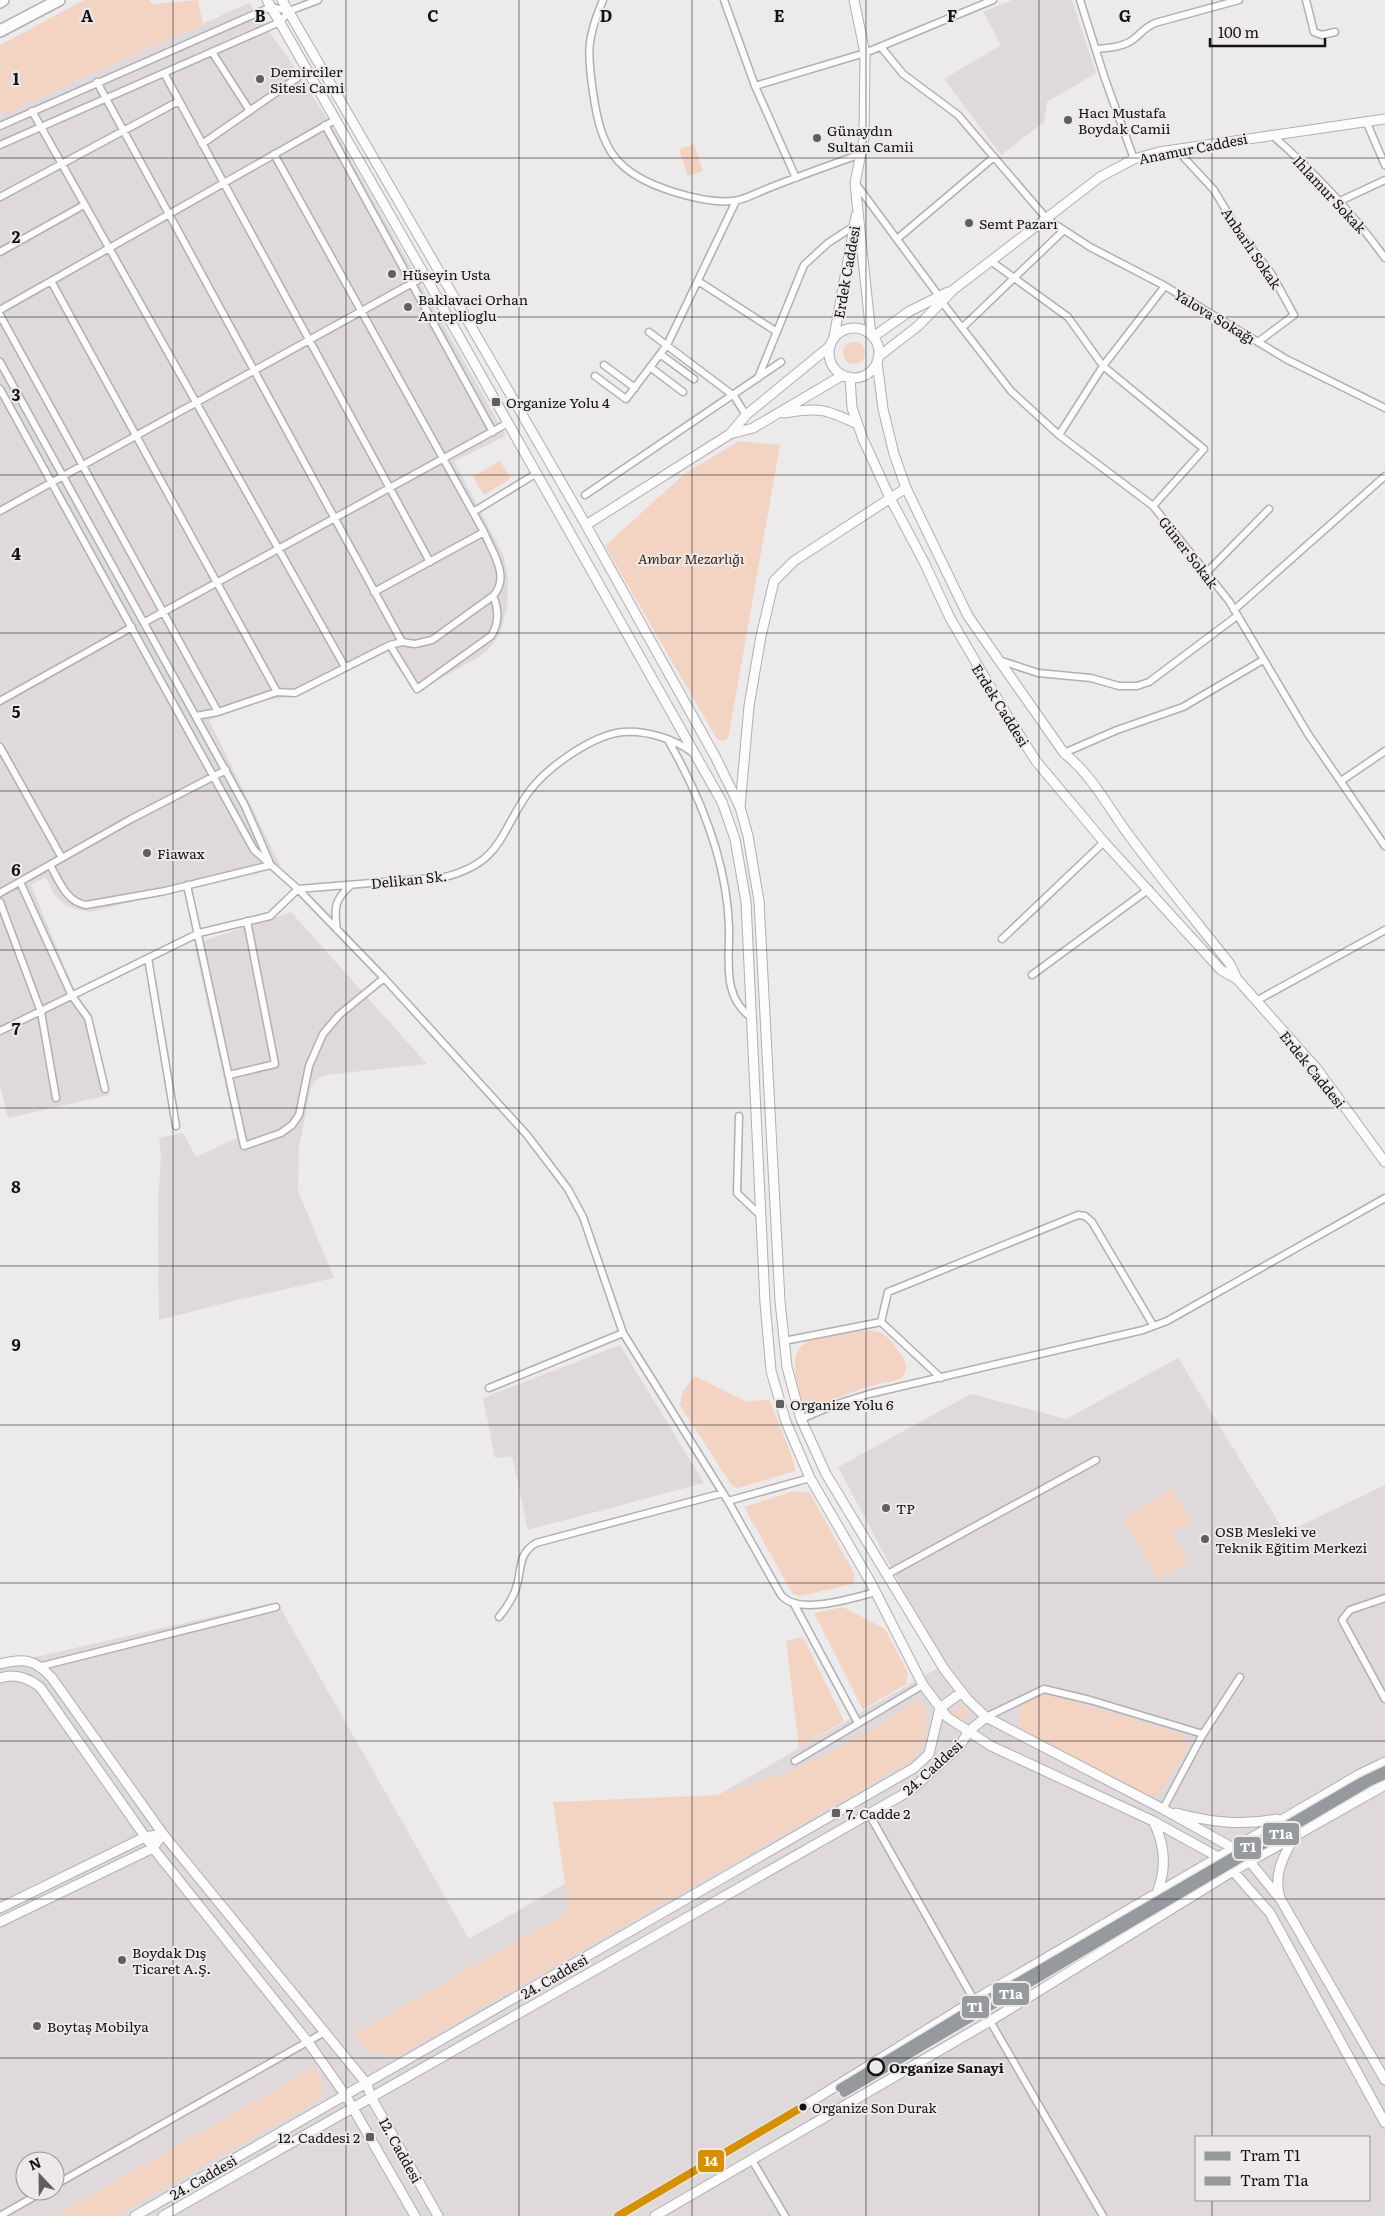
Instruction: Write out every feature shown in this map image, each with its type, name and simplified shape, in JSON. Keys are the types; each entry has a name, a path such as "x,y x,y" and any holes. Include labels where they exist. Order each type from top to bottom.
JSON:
{"highway":[{"path":"0,31 59,0"}],"street":[{"path":"282,0 586,524 716,758 740,807 748,836 759,901 780,1301 787,1367 801,1419 826,1474 944,1670 968,1700 986,1717 1163,1809 1233,1848 1250,1862 1281,1900 1385,2080"},
{"path":"0,145 280,22 289,11 318,0"},
{"path":"603,0 590,36 588,54 598,125 610,152 623,166 649,183 699,199 736,201 861,154"},
{"path":"724,0 755,86 796,178"},
{"name":"Erdek Caddesi","path":"854,0 865,54 864,138 855,183 872,336"},
{"path":"755,86 865,54 993,0"},
{"path":"1080,0 1134,159"},
{"path":"1096,49 1127,43 1155,23 1238,0"},
{"path":"1306,0 1314,32 1322,35 1335,32"},
{"path":"0,126 269,4 289,11"},
{"path":"269,4 537,473 722,802 735,839 746,902 765,1303 771,1371 786,1422 810,1478 876,1592 923,1685 940,1708 968,1732 1016,1758 1153,1821 1218,1857 1270,1913 1385,2123"},
{"name":"Yalova Sokağı","path":"881,47 903,74 958,115 1047,219 1090,247 1164,286 1286,359 1385,408"},
{"path":"212,52 250,111"},
{"path":"164,74 430,562"},
{"path":"202,144 297,78"},
{"path":"97,82 402,642"},
{"path":"0,197 179,102"},
{"path":"32,112 345,667"},
{"name":"Anamur Caddesi","path":"940,299 992,262 1100,177 1134,159 1176,149 1385,119"},
{"path":"0,310 335,120"},
{"path":"1366,121 1385,165"},
{"path":"325,126 493,432"},
{"name":"Ihlamur Sokak","path":"1272,134 1340,201 1385,258"},
{"name":"Anbarlı Sokak","path":"1176,149 1214,190 1239,232 1271,273 1294,315 1258,342"},
{"path":"196,716 218,712 278,692 296,693 390,645 402,642 415,644 432,640 493,596 500,585 501,576 484,532 274,154"},
{"path":"897,240 994,157"},
{"path":"1340,201 1385,180"},
{"name":"Güner Sokak","path":"855,183 940,299 1011,391 1059,434 1153,506 1236,613 1308,734 1385,846"},
{"path":"595,376 626,399 635,388 667,345 736,201"},
{"path":"0,252 84,205"},
{"name":"Erdek Caddesi","path":"834,337 858,206"},
{"path":"758,379 804,265 828,243 854,226"},
{"path":"962,328 1064,230"},
{"path":"992,262 1068,317 1103,366 1204,449 1153,506"},
{"path":"0,511 425,276"},
{"path":"51,281 278,692"},
{"path":"698,281 777,332"},
{"path":"1059,434 1103,366 1164,286"},
{"path":"586,524 730,434 753,428 846,376 859,377 868,373 878,360 905,337 940,299"},
{"path":"872,336 897,319 940,299"},
{"path":"0,315 218,712"},
{"path":"846,376 831,364 830,347 834,337 843,330 854,328 864,330 872,336 878,346 878,360"},
{"path":"649,332 734,396 746,415"},
{"path":"730,434 746,415 830,347"},
{"path":"660,354 694,378"},
{"name":"Erdek Caddesi","path":"878,360 883,409 894,454 906,488 968,616 1064,753 1076,762 1096,787 1156,872 1230,964 1237,979 1317,1069 1385,1162"},
{"path":"0,362 226,770 245,806 271,865"},
{"path":"585,495 734,396 781,362"},
{"path":"604,365 635,388"},
{"path":"650,367 683,392"},
{"name":"Erdek Caddesi","path":"846,376 857,424 890,498 924,562 950,618 1036,761 1104,842 1149,889 1221,970 1237,979"},
{"path":"0,389 254,850 298,889 384,978 527,1135 568,1189 583,1217 623,1333 728,1501 782,1595 794,1604 858,1724"},
{"path":"776,414 811,409 827,410 857,424"},
{"path":"145,622 508,423"},
{"path":"473,512 537,473"},
{"path":"998,660 1038,673 1091,678 1125,687 1149,682 1236,613 1316,535 1385,476"},
{"path":"740,807 749,706 761,636 774,581 794,561 906,488"},
{"path":"1206,573 1269,510"},
{"path":"374,592 484,532"},
{"path":"390,645 417,689 491,636 495,629 497,617 493,596"},
{"path":"0,701 132,627"},
{"path":"1064,753 1117,730 1183,707 1263,660"},
{"name":"Delikan Sk.","path":"298,889 445,877 465,870 482,861 496,849 529,793 555,767 577,751 603,738 622,732 648,734 668,740 696,755"},
{"path":"668,740 696,792 712,839 727,905 730,987 737,1005 752,1018"},
{"path":"0,747 62,858"},
{"path":"1341,781 1385,752"},
{"path":"696,755 716,758"},
{"path":"0,893 226,770"},
{"path":"1002,939 1104,842"},
{"path":"50,865 68,896 74,902 86,906 271,865"},
{"path":"20,882 72,996 88,1018 105,1089"},
{"path":"187,885 244,1146 285,1131 292,1125 299,1114 309,1066 323,1034 339,1015 384,978"},
{"path":"338,930 335,906 341,894 351,885"},
{"path":"0,1031 198,933 270,916 298,889"},
{"path":"1032,975 1149,889"},
{"path":"0,902 41,1012 56,1098"},
{"path":"229,1075 275,1064 247,921"},
{"path":"1256,1001 1385,930"},
{"path":"148,958 176,1126"},
{"path":"739,1116 737,1193 761,1216"},
{"path":"801,1419 834,1405 869,1394 1043,1352 1138,1332 1167,1321 1385,1198"},
{"path":"881,1322 888,1292 1078,1215 1085,1216 1092,1222 1153,1325"},
{"path":"784,1341 881,1322"},
{"path":"881,1322 941,1378"},
{"path":"489,1388 623,1333"},
{"path":"886,1575 1096,1460"},
{"path":"728,1501 810,1478"},
{"path":"499,1616 509,1604 516,1590 522,1558 536,1542 723,1493"},
{"path":"794,1604 802,1605 840,1601 876,1592"},
{"path":"1385,1598 1350,1610 1342,1620 1385,1699"},
{"path":"42,1666 276,1607"},
{"path":"0,1664 27,1660 42,1666 163,1834 323,2033 367,2084"},
{"name":"12. Caddesi","path":"0,1678 18,1676 31,1680 40,1687 153,1848 308,2042 346,2096 415,2216"},
{"path":"1163,1809 1203,1734 1240,1677"},
{"path":"795,1761 923,1685"},
{"path":"986,1717 1044,1689 1090,1700 1203,1734"},
{"path":"940,1708 962,1692"},
{"name":"24. Caddesi","path":"136,2216 914,1768 929,1754 940,1708"},
{"name":"24. Caddesi","path":"163,2216 912,1790 960,1746 968,1732 986,1717"},
{"path":"618,2216 804,2106 974,2000 1284,1818 1360,1774 1385,1762"},
{"path":"655,2216 990,2020 1233,1871 1385,1786"},
{"path":"1163,1809 1205,1820 1223,1822 1253,1822 1284,1818"},
{"path":"869,1814 974,2000"},
{"path":"1153,1821 1160,1837 1164,1860 1163,1876 1157,1892"},
{"path":"0,1908 145,1837 163,1834"},
{"path":"0,1922 153,1848 163,1834"},
{"path":"1281,1900 1278,1887 1279,1868 1296,1835"},
{"path":"990,2020 1103,2216"},
{"path":"65,2179 323,2033"},
{"name":"12. Caddesi","path":"367,2084 371,2097 438,2216"},
{"path":"752,2160 785,2216"},
{"path":"0,2216 26,2201"}],"shaded area":[{"path":"1012,0 1072,0 1096,73 1047,102 1044,122 1001,155 944,79 1001,45 983,12"},
{"path":"249,3 288,58 332,126 506,436 454,461 503,554 508,577 507,609 500,634 488,650 476,659 415,692 387,652 298,696 267,700 209,720 280,865 91,912 65,905 54,894 45,877 31,885 79,1001 109,1095 8,1118 0,1086 0,115"},
{"path":"291,912 427,1064 325,1075 317,1079 311,1087 299,1147 298,1191 334,1278 159,1320 158,1203 161,1156 159,1138 183,1133 196,1157 237,1138 194,944"},
{"path":"620,1345 704,1483 528,1530 512,1456 495,1458 483,1398"},
{"path":"1178,1358 1285,1533 1385,1485 1385,2216 0,2216 0,1665 277,1602 469,1939 943,1665 838,1467 971,1394 1066,1419"}],"green space":[{"path":"84,0 149,0 153,4 198,0 203,24 0,115 0,45"},
{"path":"694,144 703,171 688,176 679,149"},
{"path":"854,342 862,345 865,353 862,361 854,364 846,361 843,353 846,345"},
{"name":"Ambar Mezarlığı","path":"739,441 780,445 729,734 727,739 722,741 717,739 605,546 683,475"},
{"path":"500,461 511,478 484,495 473,477"},
{"path":"869,1330 881,1333 893,1344 906,1365 903,1375 893,1381 850,1393 806,1412 795,1372 797,1355 802,1346 821,1336"},
{"path":"695,1376 747,1402 769,1399 789,1448 795,1471 738,1488 732,1486 680,1405 683,1391"},
{"path":"1173,1489 1191,1521 1172,1532 1189,1562 1158,1580 1123,1518"},
{"path":"795,1491 810,1493 855,1575 853,1584 800,1596 793,1594 744,1507"},
{"path":"843,1607 885,1629 908,1673 906,1684 863,1710 814,1613"},
{"path":"803,1637 844,1721 799,1748 786,1641"},
{"path":"1044,1695 1052,1695 1184,1735 1188,1745 1163,1790 1157,1795 1149,1795 1021,1730 1019,1715 1022,1706"},
{"path":"917,1700 922,1701 925,1709 927,1718 926,1734 920,1749 909,1762 399,2055 373,2052 363,2045 354,2034 569,1911 553,1802 716,1795 783,1774 827,1754 871,1730"},
{"path":"958,1706 964,1706 968,1713 964,1720 958,1720 954,1716 954,1710"},
{"path":"313,2068 321,2076 322,2098 115,2216 54,2216"}],"tram line":[{"name":"T1","path":"840,2088 961,2015 1362,1781 1385,1770"},
{"name":"T1a","path":"844,2093 1368,1783 1385,1775"}],"transit line":[{"name":"14","path":"618,2216 804,2106"}],"place":[{"name":"Demirciler Sitesi Cami","path":"260,79"},
{"name":"Hacı Mustafa Boydak Camii","path":"1068,120"},
{"name":"Günaydın Sultan Camii","path":"817,138"},
{"name":"Semt Pazarı","path":"969,223"},
{"name":"Hüseyin Usta","path":"392,274"},
{"name":"Baklavaci Orhan Anteplioglu","path":"408,307"},
{"name":"Organize Yolu 4","path":"496,402"},
{"name":"Fiawax","path":"147,853"},
{"name":"Organize Yolu 6","path":"780,1404"},
{"name":"TP","path":"886,1508"},
{"name":"OSB Mesleki ve Teknik Eğitim Merkezi","path":"1205,1539"},
{"name":"7. Cadde 2","path":"836,1813"},
{"name":"Boydak Dış Ticaret A.Ş.","path":"122,1960"},
{"name":"Boytaş Mobilya","path":"37,2026"},
{"name":"Organize Sanayi","path":"876,2067"},
{"name":"Organize Son Durak","path":"803,2107"},
{"name":"12. Caddesi 2","path":"370,2137"}]}
